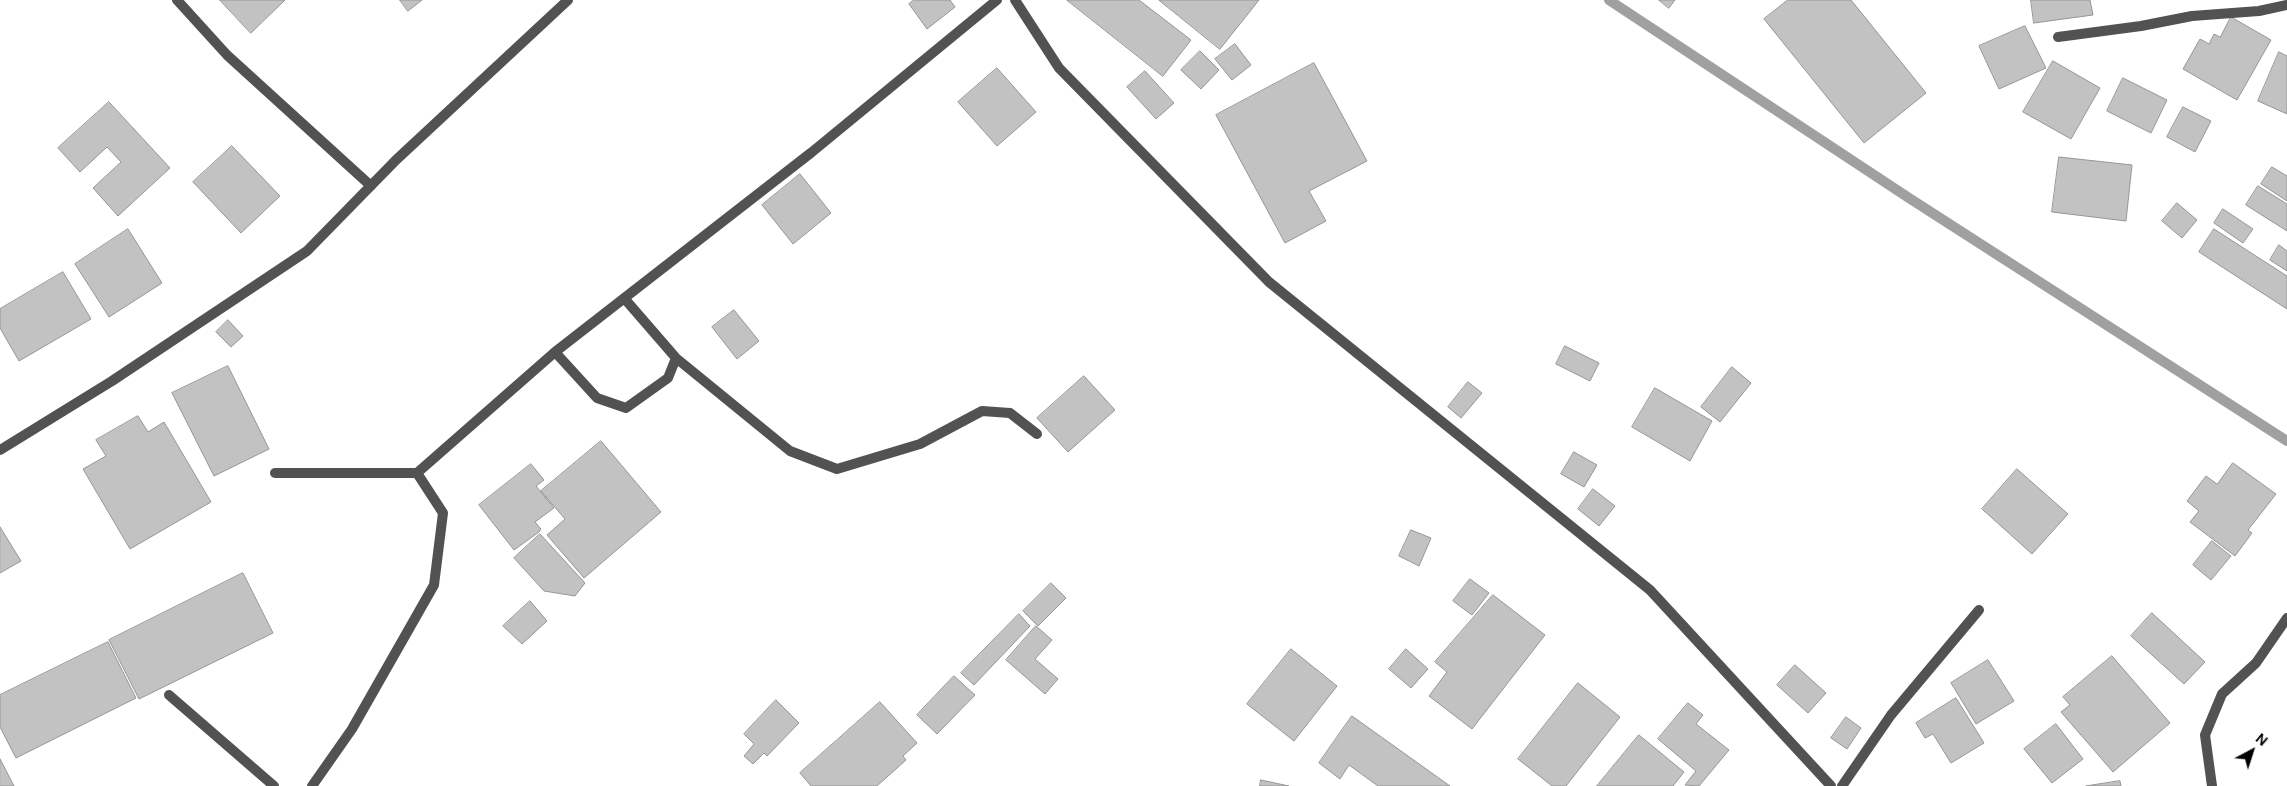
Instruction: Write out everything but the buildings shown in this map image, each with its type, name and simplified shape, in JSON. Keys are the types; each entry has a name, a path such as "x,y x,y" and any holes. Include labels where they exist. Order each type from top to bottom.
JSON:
{"street":[{"path":"177,0 227,55 371,186"},
{"path":"0,450 112,381 307,251 371,186 568,0"},
{"path":"275,473 417,473 555,352 812,152 997,0"},
{"path":"1015,0 1059,68 1269,282 1650,590 1831,786"},
{"path":"2058,37 2142,26 2192,16 2259,11 2287,5"},
{"path":"624,298 676,358 790,451 837,469 920,444 982,411 1010,413 1037,434"},
{"path":"555,352 597,398 626,408 668,378 676,358"},
{"path":"312,786 352,729 434,585 443,513 417,473"},
{"path":"1842,786 1891,715 1979,610"},
{"path":"2212,786 2205,735 2222,694 2256,663 2287,618"},
{"path":"169,695 274,786"}],"waterway":[{"path":"1609,0 1909,198 2287,441"}]}
